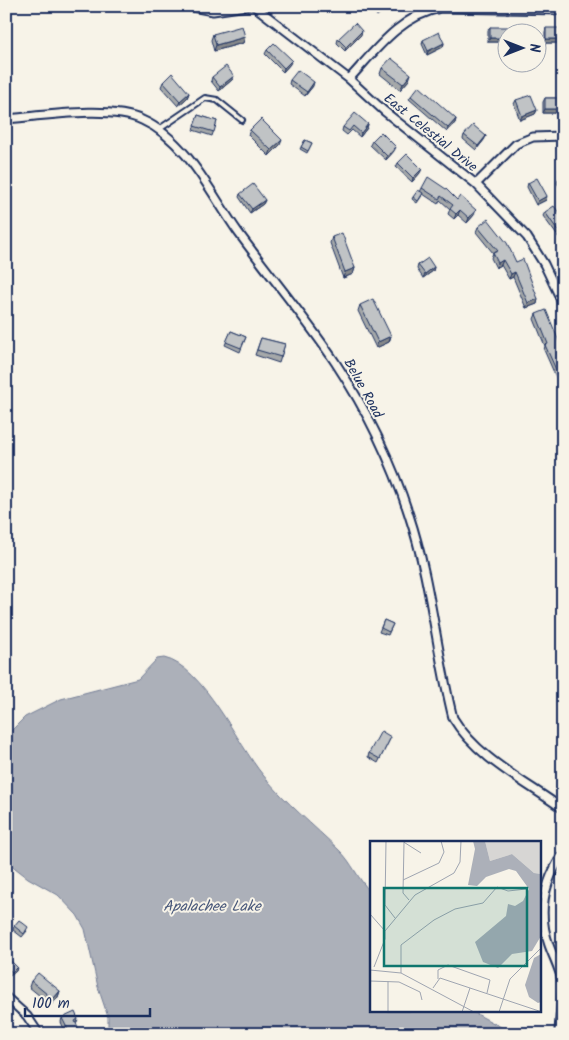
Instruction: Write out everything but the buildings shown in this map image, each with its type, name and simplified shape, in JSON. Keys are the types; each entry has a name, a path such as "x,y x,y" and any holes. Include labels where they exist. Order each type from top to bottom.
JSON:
{"street":[{"path":"187,6 213,11 226,7 247,6"},
{"name":"East Celestial Drive","path":"254,6 348,79 384,111 476,184 527,237 544,264 563,304"},
{"path":"348,79 403,23 426,11 440,8 563,10"},
{"name":"Belue Road","path":"6,118 115,113 142,119 158,130 188,160 258,259 329,352 357,398 390,464 410,517 424,572 443,678 456,722 465,735 486,754 563,809"},
{"path":"476,184 516,144 532,137 563,136"},
{"path":"559,1030 563,986 547,938 543,902 550,875 563,854"},
{"path":"6,997 27,1016 39,1034"}],"lane":[{"path":"158,130 205,98 217,100 242,120"}],"water":[{"name":"Apalachee Lake","path":"164,658 178,664 192,675 219,708 263,775 290,804 344,855 370,891 370,1012 473,1012 514,1034 108,1034 108,1017 98,987 85,929 77,915 58,895 28,878 6,861 6,736 25,717 61,699 138,679 157,659"}]}
